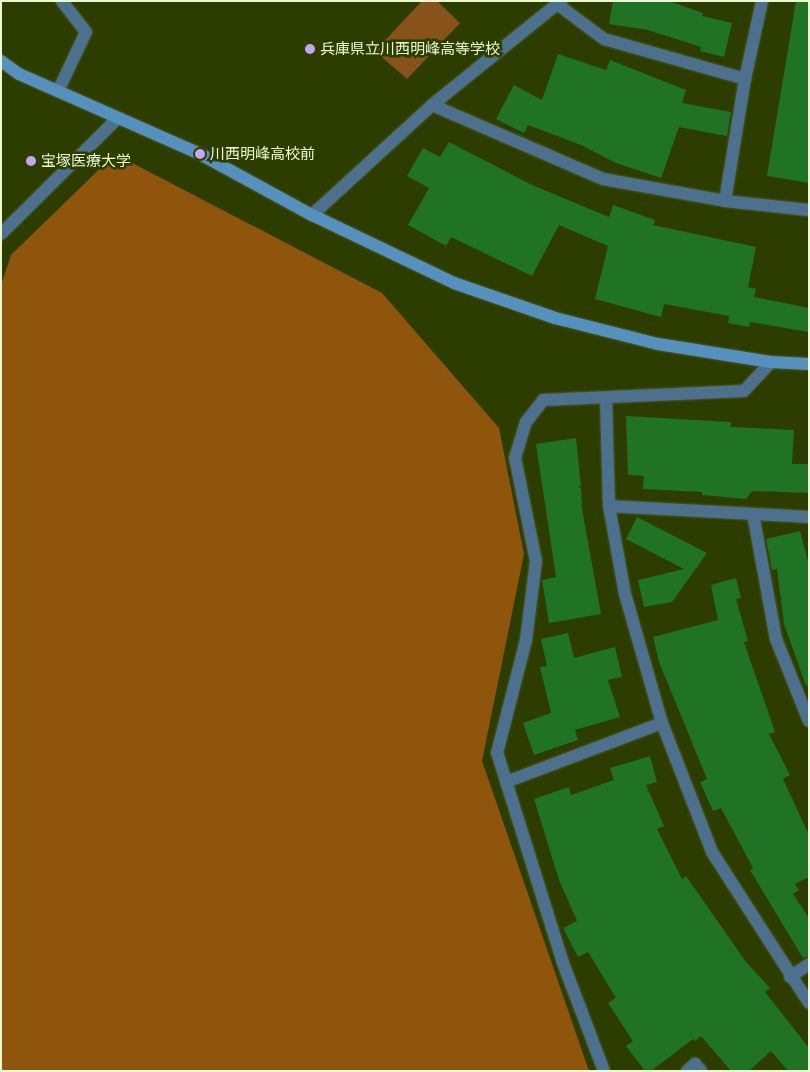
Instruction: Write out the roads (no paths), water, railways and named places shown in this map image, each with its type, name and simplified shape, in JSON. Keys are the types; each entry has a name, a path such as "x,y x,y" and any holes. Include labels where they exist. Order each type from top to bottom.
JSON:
{"street":[{"path":"58,91 86,32 62,1"},
{"path":"725,201 745,79 762,1"},
{"path":"312,215 432,105 559,3 604,39 745,79"},
{"path":"1,61 19,74 200,154 312,215 454,283 555,318 658,344 771,362 809,364"},
{"path":"432,105 603,179 725,201 809,210"},
{"path":"1,234 118,118"},
{"path":"604,1071 563,963 497,753 526,640 536,561 515,458 526,422 544,400 606,399 744,391 771,362"},
{"path":"606,399 609,506 625,594 662,723 712,852 790,977 809,1003"},
{"path":"609,506 809,517"},
{"path":"753,514 776,639 809,720"},
{"path":"506,782 662,723"},
{"path":"790,977 809,964"},
{"path":"687,1071 696,1064 701,1071"}],"place":[{"name":"兵庫県立川西明峰高等学校","path":"310,49"},
{"name":"川西明峰高校前","path":"200,154"},
{"name":"宝塚医療大学","path":"31,161"}]}
